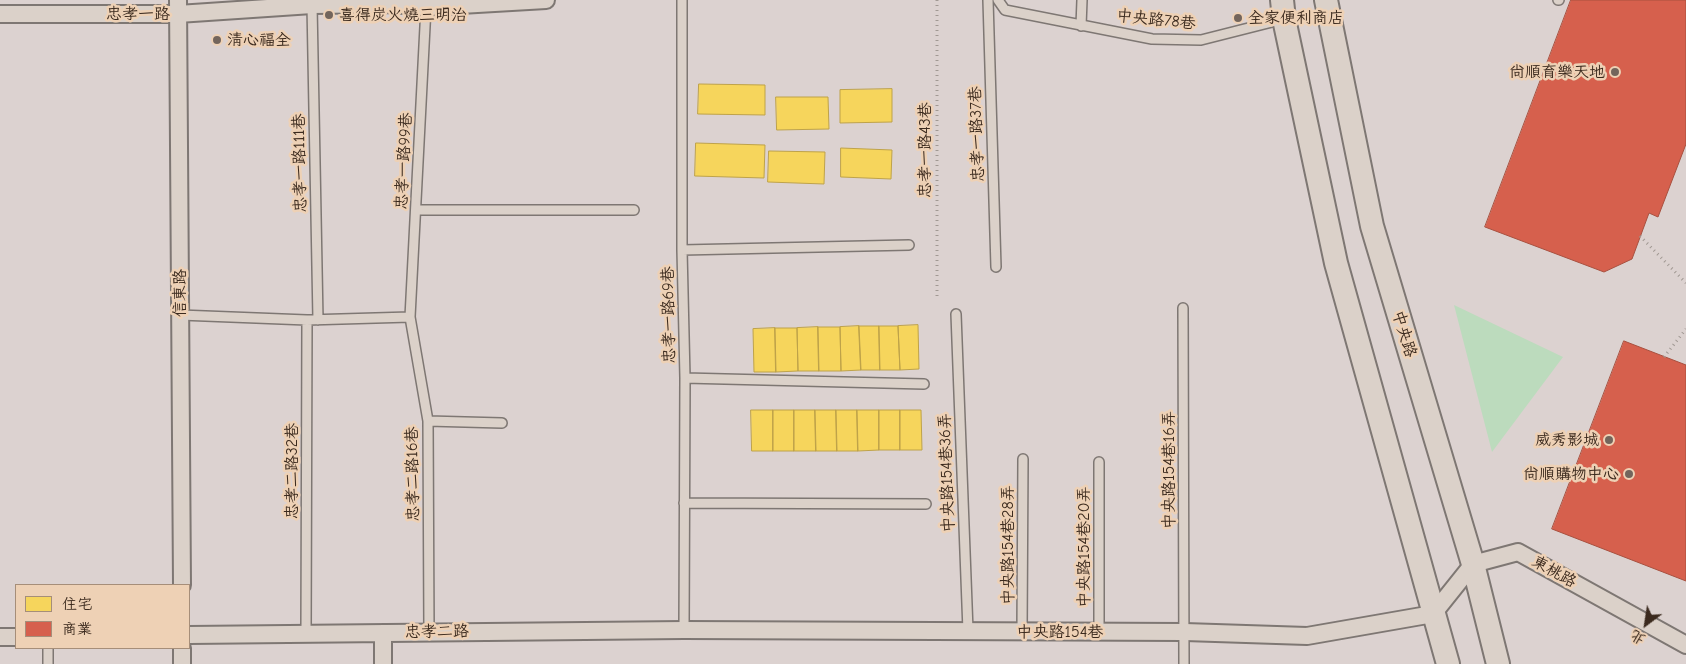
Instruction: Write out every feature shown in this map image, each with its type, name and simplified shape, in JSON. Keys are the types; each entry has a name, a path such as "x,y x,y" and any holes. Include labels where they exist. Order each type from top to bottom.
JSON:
{"street":[{"name":"忠孝一路","path":"0,14 178,7 393,2 426,7 546,0"},
{"name":"中央路","path":"1326,0 1372,226 1473,564 1498,664"},
{"name":"信東路","path":"178,7 182,584"},
{"path":"1283,10 1336,263 1448,664"},
{"name":"東桃路","path":"1473,564 1518,552 1686,645"},
{"path":"1433,614 1473,564"},
{"name":"中央路154巷","path":"684,630 1185,632 1307,636 1433,614"},
{"name":"忠孝二路","path":"190,635 684,630"},
{"path":"383,633 383,664"},
{"path":"0,637 15,637"},
{"path":"182,649 182,664"}],"lane":[{"name":"忠孝一路69巷","path":"682,0 682,250 685,378 684,630"},
{"name":"忠孝一路37巷","path":"988,0 996,267"},
{"name":"中央路78巷","path":"998,0 1005,10 1081,26 1152,38 1201,40 1283,10"},
{"path":"1081,26 1082,0"},
{"name":"忠孝一路111巷","path":"312,5 318,320"},
{"name":"忠孝一路99巷","path":"410,317 426,7"},
{"path":"416,210 634,210"},
{"path":"682,250 909,245"},
{"name":"中央路154巷16弄","path":"1183,308 1184,664"},
{"name":"中央路154巷36弄","path":"956,314 968,631"},
{"path":"180,315 307,320 410,317"},
{"name":"忠孝二路16巷","path":"410,317 428,421 429,632"},
{"name":"忠孝二路32巷","path":"306,633 307,320"},
{"path":"685,378 924,384"},
{"path":"428,421 502,423"},
{"name":"中央路154巷28弄","path":"1022,632 1023,458"},
{"name":"中央路154巷20弄","path":"1099,462 1099,632"},
{"path":"684,503 926,504"},
{"path":"48,649 48,664"}],"path":[{"name":"忠孝一路43巷","path":"937,0 937,300"},
{"path":"1640,236 1686,283"},
{"path":"1664,357 1686,329"}],"green space":[{"path":"1454,305 1563,357 1492,452"}],"building: 住宅":[{"path":"699,84 765,85 765,115 698,114"},
{"path":"892,89 892,122 840,123 840,90"},
{"path":"776,97 828,97 829,129 777,130"},
{"path":"696,143 765,145 764,178 695,176"},
{"path":"841,148 892,150 891,179 841,177"},
{"path":"769,151 825,152 824,184 768,182"},
{"path":"918,325 919,369 900,370 898,326"},
{"path":"859,326 879,326 880,370 861,370"},
{"path":"859,326 861,370 841,371 840,327"},
{"path":"879,326 898,326 900,370 880,370"},
{"path":"818,327 819,371 798,371 797,328"},
{"path":"818,327 840,327 841,371 819,371"},
{"path":"775,328 776,372 754,372 753,329"},
{"path":"775,328 797,328 798,371 776,372"},
{"path":"751,410 773,410 773,451 752,451"},
{"path":"773,410 794,410 794,451 773,451"},
{"path":"794,410 815,410 816,451 794,451"},
{"path":"815,410 836,410 837,451 816,451"},
{"path":"836,410 857,410 858,451 837,451"},
{"path":"857,410 879,410 879,450 858,451"},
{"path":"879,410 900,410 900,450 879,450"},
{"path":"900,410 921,410 922,450 900,450"}],"building: 商業":[{"name":"尚順育樂天地","path":"1571,0 1686,0 1686,144 1658,217 1649,213 1632,259 1604,272 1485,227"},
{"name":"尚順購物中心","path":"1624,341 1686,365 1686,581 1552,529"}],"place":[{"name":"喜得炭火燒三明治","path":"329,15"},
{"name":"全家便利商店","path":"1238,18"},
{"name":"清心福全","path":"217,40"},
{"name":"尚順育樂天地","path":"1615,72"},
{"name":"威秀影城","path":"1609,440"},
{"name":"尚順購物中心","path":"1629,474"}]}
